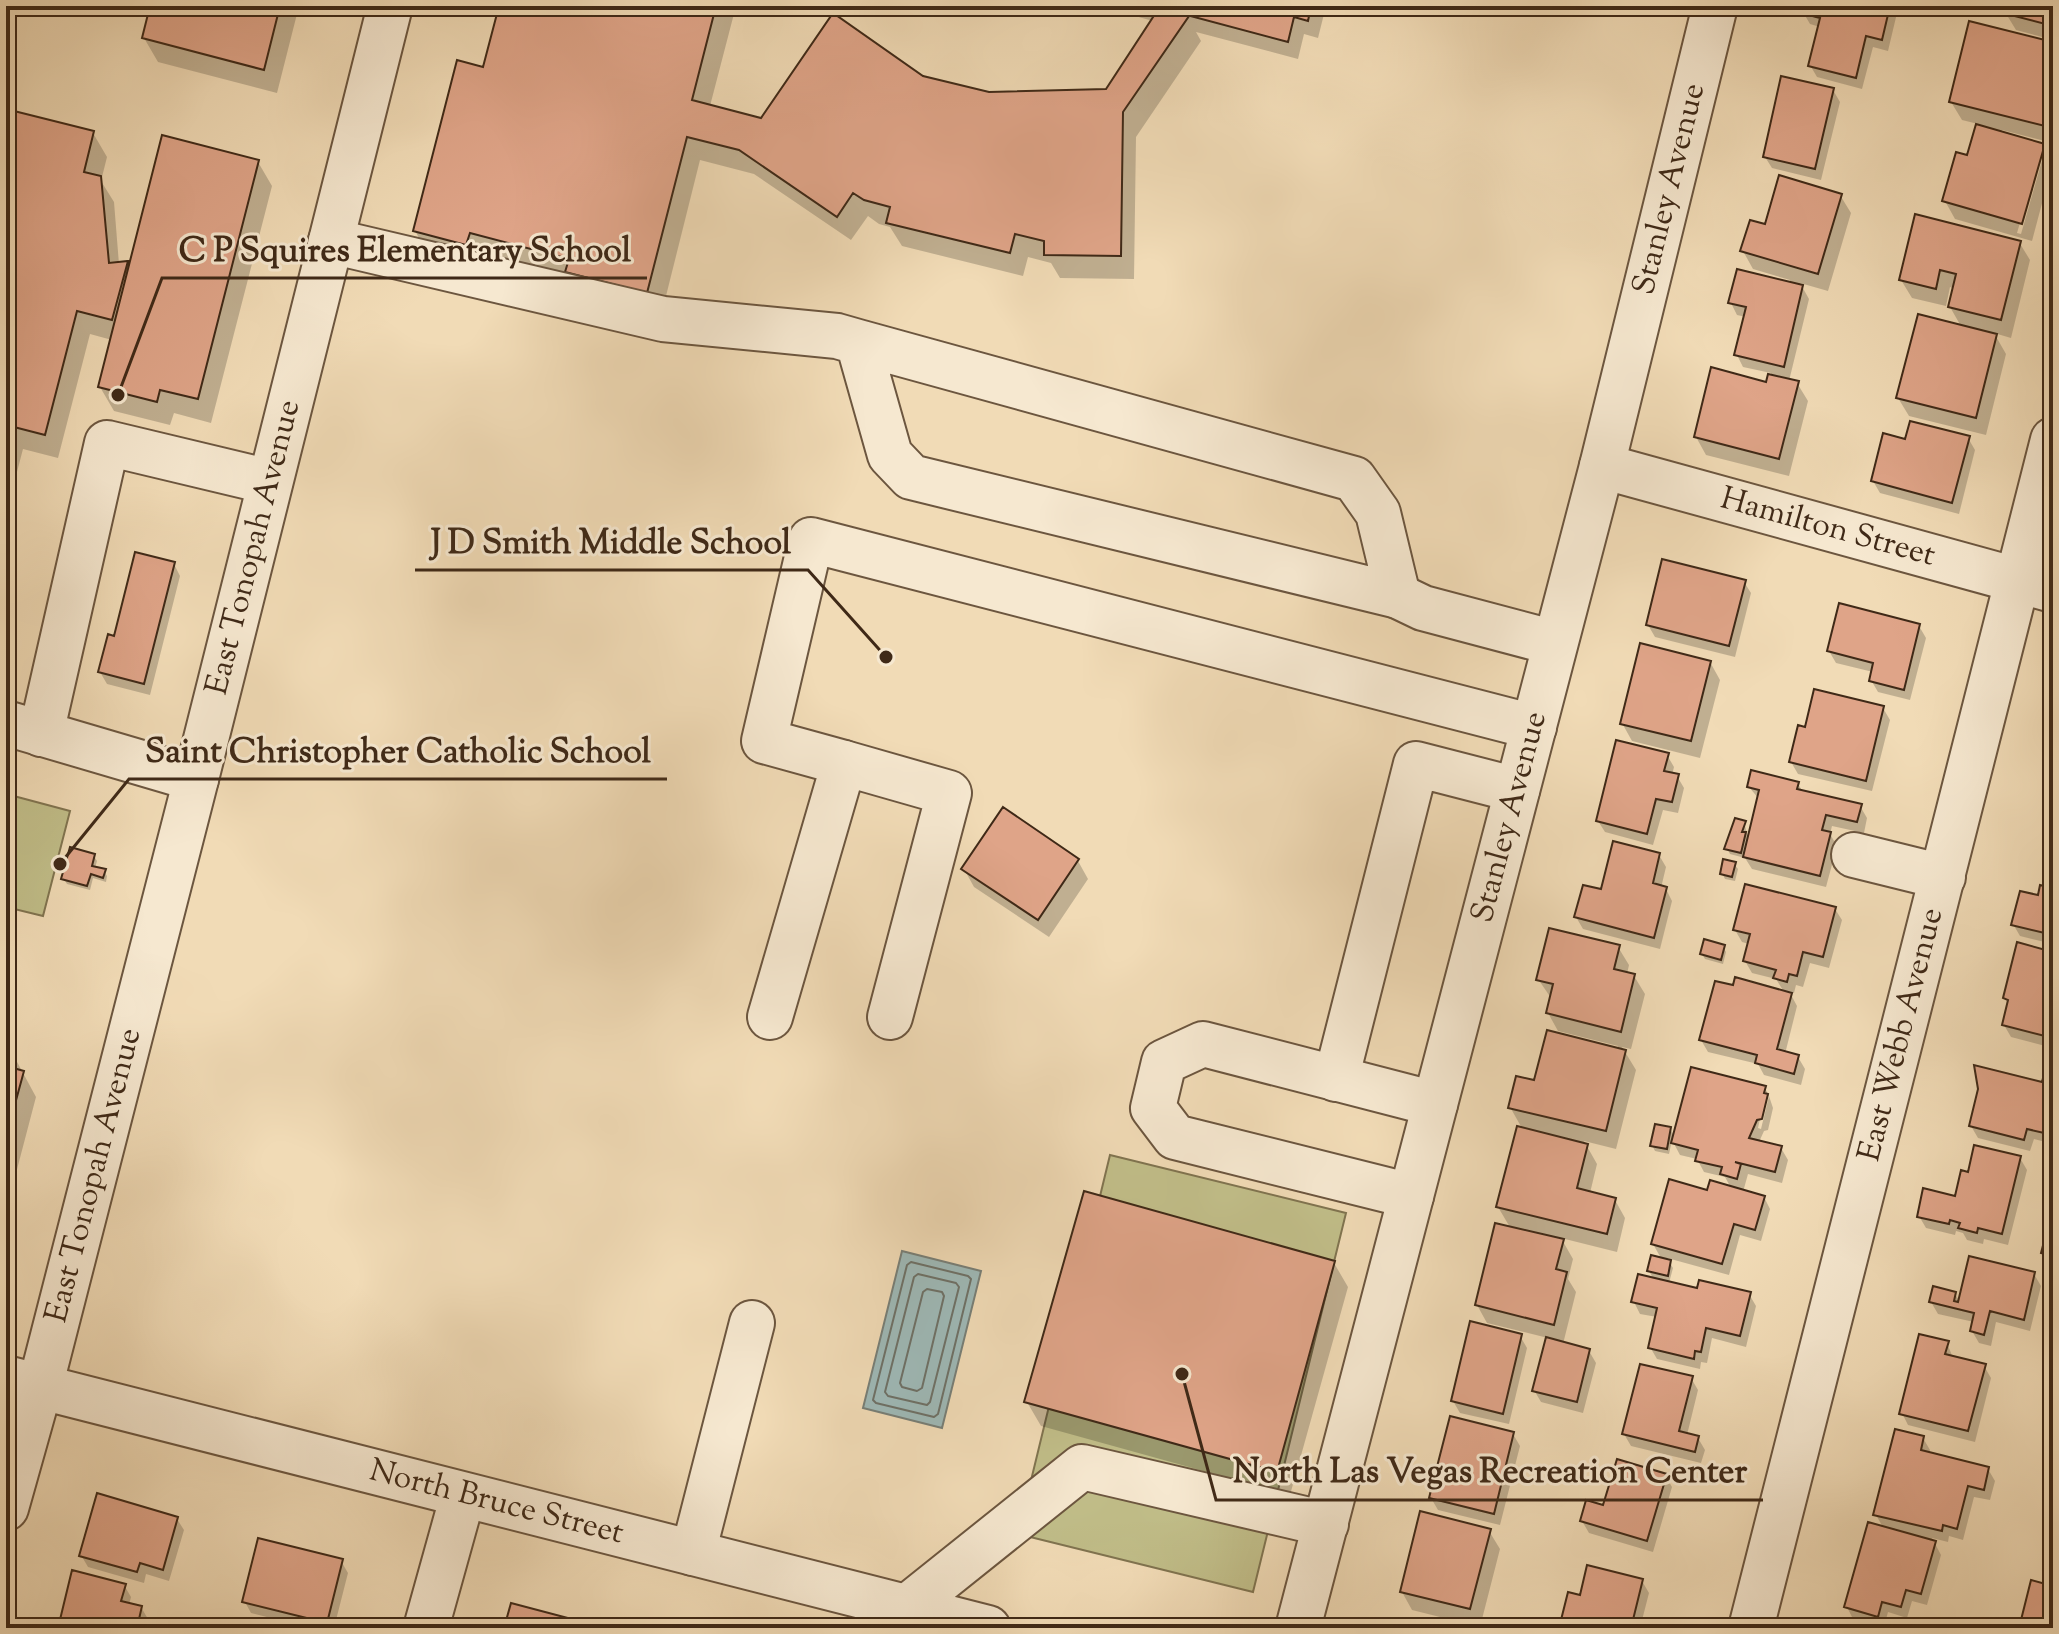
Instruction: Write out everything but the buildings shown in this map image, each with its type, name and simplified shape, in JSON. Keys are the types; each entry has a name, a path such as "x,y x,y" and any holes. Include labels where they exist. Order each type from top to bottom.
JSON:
{"street":[{"name":"East Tonopah Avenue","path":"6,1508 23,1382 196,779 390,6"},
{"name":"Stanley Avenue","path":"1298,1628 1602,466 1715,6"},
{"path":"331,241 663,319 837,336 1354,479 1378,513 1398,596"},
{"path":"858,342 890,455 911,477 1398,596 1423,608 1555,643"},
{"name":"East Webb Avenue","path":"1751,1628 1943,877 2036,585 2053,440"},
{"path":"196,779 23,728 107,443 270,482"},
{"name":"Hamilton Street","path":"1602,466 2036,585"},
{"path":"890,1017 949,793 764,741 811,540 1534,727"},
{"path":"770,1017 844,763"},
{"path":"1336,1079 1416,764 1517,790"},
{"path":"1854,855 1943,877"},
{"path":"1411,1196 1175,1137 1153,1108 1164,1062 1203,1044 1435,1104"},
{"path":"693,1553 752,1323"},
{"name":"North Bruce Street","path":"23,1382 693,1553 886,1612 988,1628"},
{"path":"886,1612 1082,1467 1326,1524"},
{"path":"426,1628 463,1495"}],"shaded area":[{"path":"10,795 70,811 43,916 6,907 6,797"},
{"path":"1110,1155 1346,1213 1253,1592 1018,1534"}],"water":[{"path":"902,1251 981,1271 942,1428 863,1408"}],"place":[{"name":"C P Squires Elementary School","path":"118,395"},
{"name":"J D Smith Middle School","path":"886,657"},
{"name":"Saint Christopher Catholic School","path":"60,864"},
{"name":"North Las Vegas Recreation Center","path":"1182,1374"}]}
